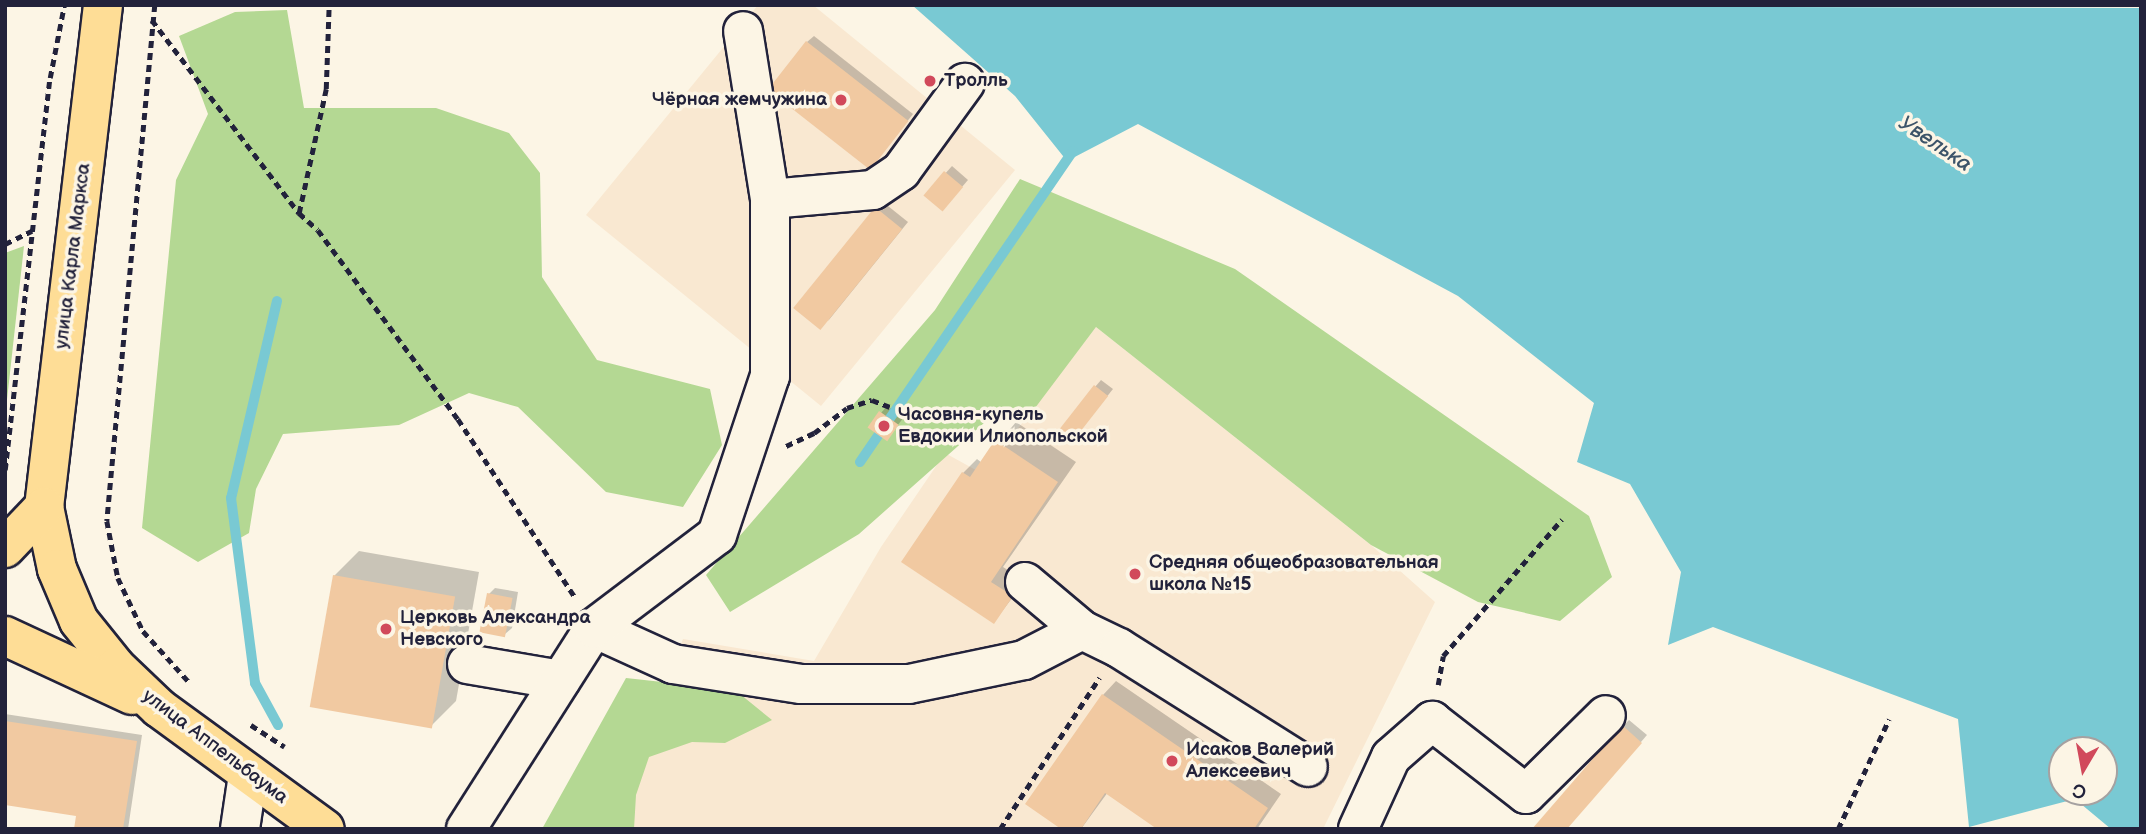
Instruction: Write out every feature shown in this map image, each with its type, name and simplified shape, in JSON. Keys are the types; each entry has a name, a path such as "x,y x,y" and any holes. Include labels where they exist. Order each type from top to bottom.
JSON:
{"main road":[{"name":"улица Карла Маркса","path":"44,507 103,5"},
{"path":"5,548 44,507"},
{"name":"улица Аппельбаума","path":"44,507 57,569 79,621 116,667 159,708 325,829"},
{"path":"5,636 159,708"}],"street":[{"path":"466,829 594,628 717,535 770,376 770,200 743,31"},
{"path":"770,200 873,190 901,171 965,83"},
{"path":"1025,582 1082,630 1119,648 1308,767"},
{"path":"594,628 673,664 815,684 909,684 1024,660 1082,630"},
{"path":"467,664 561,680"},
{"path":"1358,829 1391,757 1432,721 1526,794 1606,715"},
{"path":"240,829 248,775"}],"path":[{"path":"5,470 33,231 64,5"},
{"path":"155,5 107,521 118,578 143,631 193,686"},
{"path":"299,213 326,89 329,5"},
{"path":"152,20 299,213 318,230 458,419 594,628"},
{"path":"5,244 33,231"},
{"path":"740,467 814,433 847,408 872,400 890,407"},
{"path":"1432,721 1443,656 1562,519"},
{"path":"1000,829 1119,648"},
{"path":"1838,829 1889,719"},
{"path":"251,724 285,747"}],"shaded area":[{"path":"758,5 813,5 1015,170 821,406 586,215"},
{"name":"Средняя общеобразовательная школа №15","path":"1096,327 1371,545 1435,602 1323,829 570,829 673,664 683,639 814,661 881,547 945,453 983,474"}],"green space":[{"path":"287,10 304,108 436,108 509,133 540,173 542,277 597,360 710,389 722,445 683,507 606,492 518,407 469,393 399,425 283,434 256,489 249,533 198,562 142,528 176,180 208,114 179,36 235,12"},
{"path":"1020,179 1235,269 1589,516 1612,577 1560,621 1478,602 1371,545 1096,327 1026,420 1002,407 859,534 730,612 706,575 935,310"},
{"path":"24,246 5,418 5,253"},
{"path":"626,678 735,690 772,720 725,743 692,742 649,757 636,795 634,829 542,829"}],"water":[{"name":"Увелька","path":"912,5 2141,8 2141,829 2111,829 2083,806 2118,806 2118,736 2048,736 2048,806 1969,827 1958,719 1713,627 1668,645 1681,572 1630,484 1577,462 1594,403 1458,296 1138,124 1067,161 1015,96"}],"building":[{"path":"806,41 908,121 870,170 768,90"},
{"path":"944,171 963,187 943,212 923,196"},
{"path":"875,207 902,229 820,330 793,308"},
{"path":"1094,385 1108,396 1071,443 1057,432"},
{"name":"Часовня-купель Евдокии Илиопольской","path":"879,411 899,425 887,441 868,427"},
{"path":"995,440 1058,482 991,582 1013,596 994,624 901,562 962,472 970,477"},
{"name":"Церковь Александра Невского","path":"333,575 455,597 432,728 310,707"},
{"path":"487,593 513,598 505,637 479,632"},
{"path":"1102,694 1268,808 1254,829 1157,829 1105,793 1081,829 1061,829 1025,804"},
{"path":"5,721 137,741 123,829 74,829 76,816 5,805"},
{"path":"1622,725 1642,743 1567,829 1532,829"}],"waterway":[{"path":"860,462 1073,151"},
{"path":"277,301 231,498 255,683 278,725"}],"place":[{"name":"Тролль","path":"930,81"},
{"name":"Чёрная жемчужина","path":"841,100"},
{"name":"Часовня-купель Евдокии Илиопольской","path":"884,426"},
{"name":"Средняя общеобразовательная школа №15","path":"1135,574"},
{"name":"Церковь Александра Невского","path":"386,629"},
{"name":"Исаков Валерий Алексеевич","path":"1172,761"}]}
